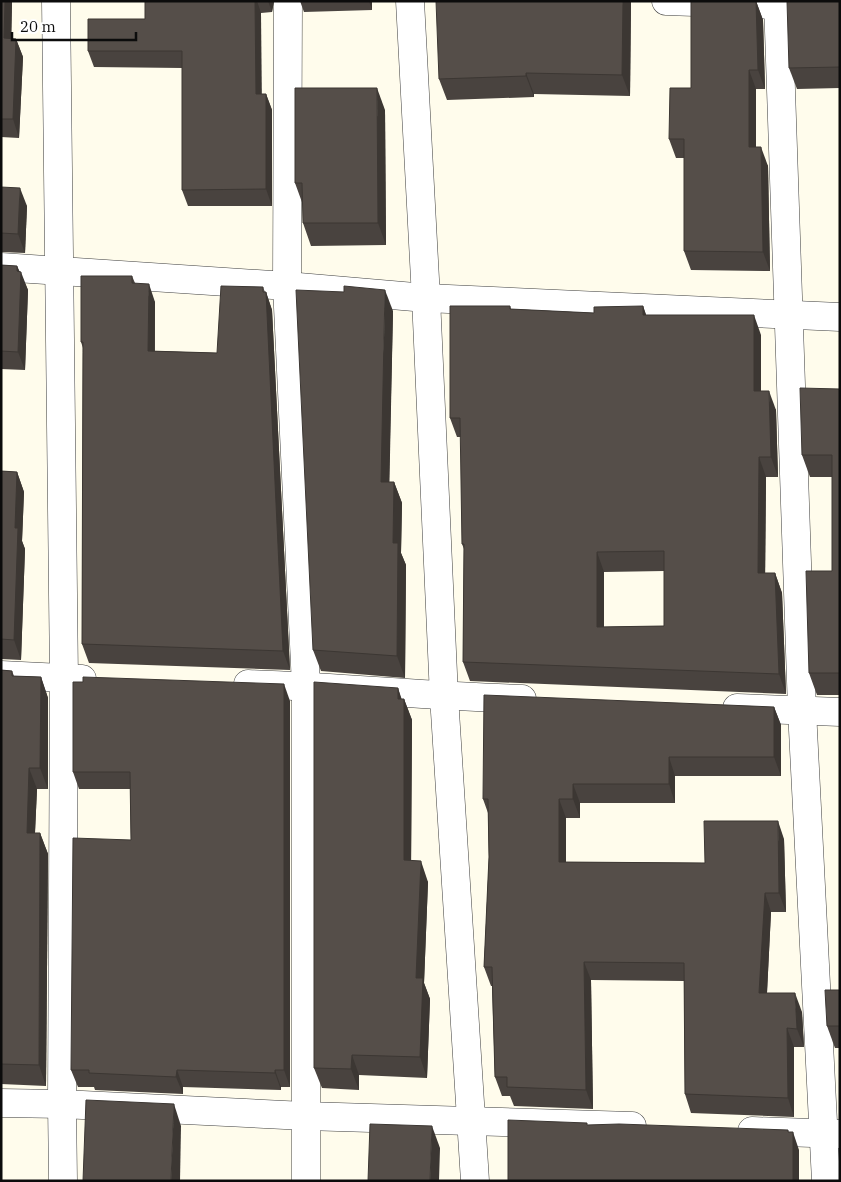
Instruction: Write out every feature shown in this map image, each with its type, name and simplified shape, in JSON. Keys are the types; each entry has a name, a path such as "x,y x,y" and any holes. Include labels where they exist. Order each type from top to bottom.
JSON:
{"street":[{"path":"56,1 64,678 63,1181"},
{"path":"288,1 287,286 306,686 306,1181"},
{"path":"410,1 444,696 475,1181"},
{"path":"666,1 778,3 802,710 832,1134 826,1181"},
{"path":"1,267 287,286 426,298 840,318"},
{"path":"1,675 103,679"},
{"path":"219,683 306,686 444,696 543,700"},
{"path":"713,707 840,712"},
{"path":"1,1103 62,1104 305,1116 658,1127"},
{"path":"726,1130 832,1134"}],"building":[{"path":"1,1 5,1 4,38 16,39 13,119 1,119"},
{"path":"145,1 255,1 256,94 266,94 266,189 182,190 182,51 88,51 88,19 145,19"},
{"path":"436,1 623,1 622,75 526,73 526,76 439,79"},
{"path":"691,1 756,1 758,70 749,70 749,147 761,147 763,252 684,251 684,139 669,139 670,88 691,88"},
{"path":"787,1 840,1 840,67 789,68"},
{"path":"295,88 377,88 378,223 303,223 302,183 295,183"},
{"path":"1,187 20,188 18,234 1,233"},
{"path":"1,265 17,266 17,271 21,272 18,352 1,351"},
{"path":"81,276 132,276 132,283 149,284 148,351 217,353 221,286 263,287 263,292 266,292 283,651 82,644 83,342 81,342"},
{"path":"344,286 385,290 381,482 394,482 393,543 398,543 397,656 313,650 296,290 344,292"},
{"path":"450,306 510,306 510,309 594,313 594,307 643,306 643,315 754,315 754,391 769,391 771,457 759,457 758,573 775,573 779,674 463,662 464,544 462,544 460,418 450,418","holes":["664,551 664,626 597,627 597,552"]},
{"path":"800,388 840,389 840,673 809,673 806,571 832,571 832,455 802,455"},
{"path":"1,471 17,472 15,528 18,528 14,640 1,639"},
{"path":"1,670 12,671 12,676 41,677 40,768 29,768 27,833 40,833 39,1065 1,1064"},
{"path":"83,677 284,684 284,1070 275,1070 275,1073 177,1070 176,1077 89,1073 89,1070 71,1070 73,838 131,840 130,772 73,772 73,682 83,682"},
{"path":"314,682 398,688 398,699 404,699 404,860 421,861 416,978 423,978 420,1057 352,1055 351,1069 314,1068"},
{"path":"484,695 774,707 774,757 669,757 669,784 573,784 573,799 559,799 559,862 705,863 704,821 778,821 779,893 765,893 759,993 795,993 797,1029 787,1028 788,1098 685,1094 684,963 584,962 586,1090 507,1087 507,1077 495,1077 492,967 484,967 489,857 488,799 483,799"},
{"path":"825,990 840,990 840,1026 827,1026"},
{"path":"86,1100 174,1104 171,1181 83,1181"},
{"path":"508,1120 587,1123 587,1125 619,1124 788,1130 788,1132 793,1132 793,1181 508,1181"},
{"path":"370,1124 432,1126 430,1181 368,1181"}]}
